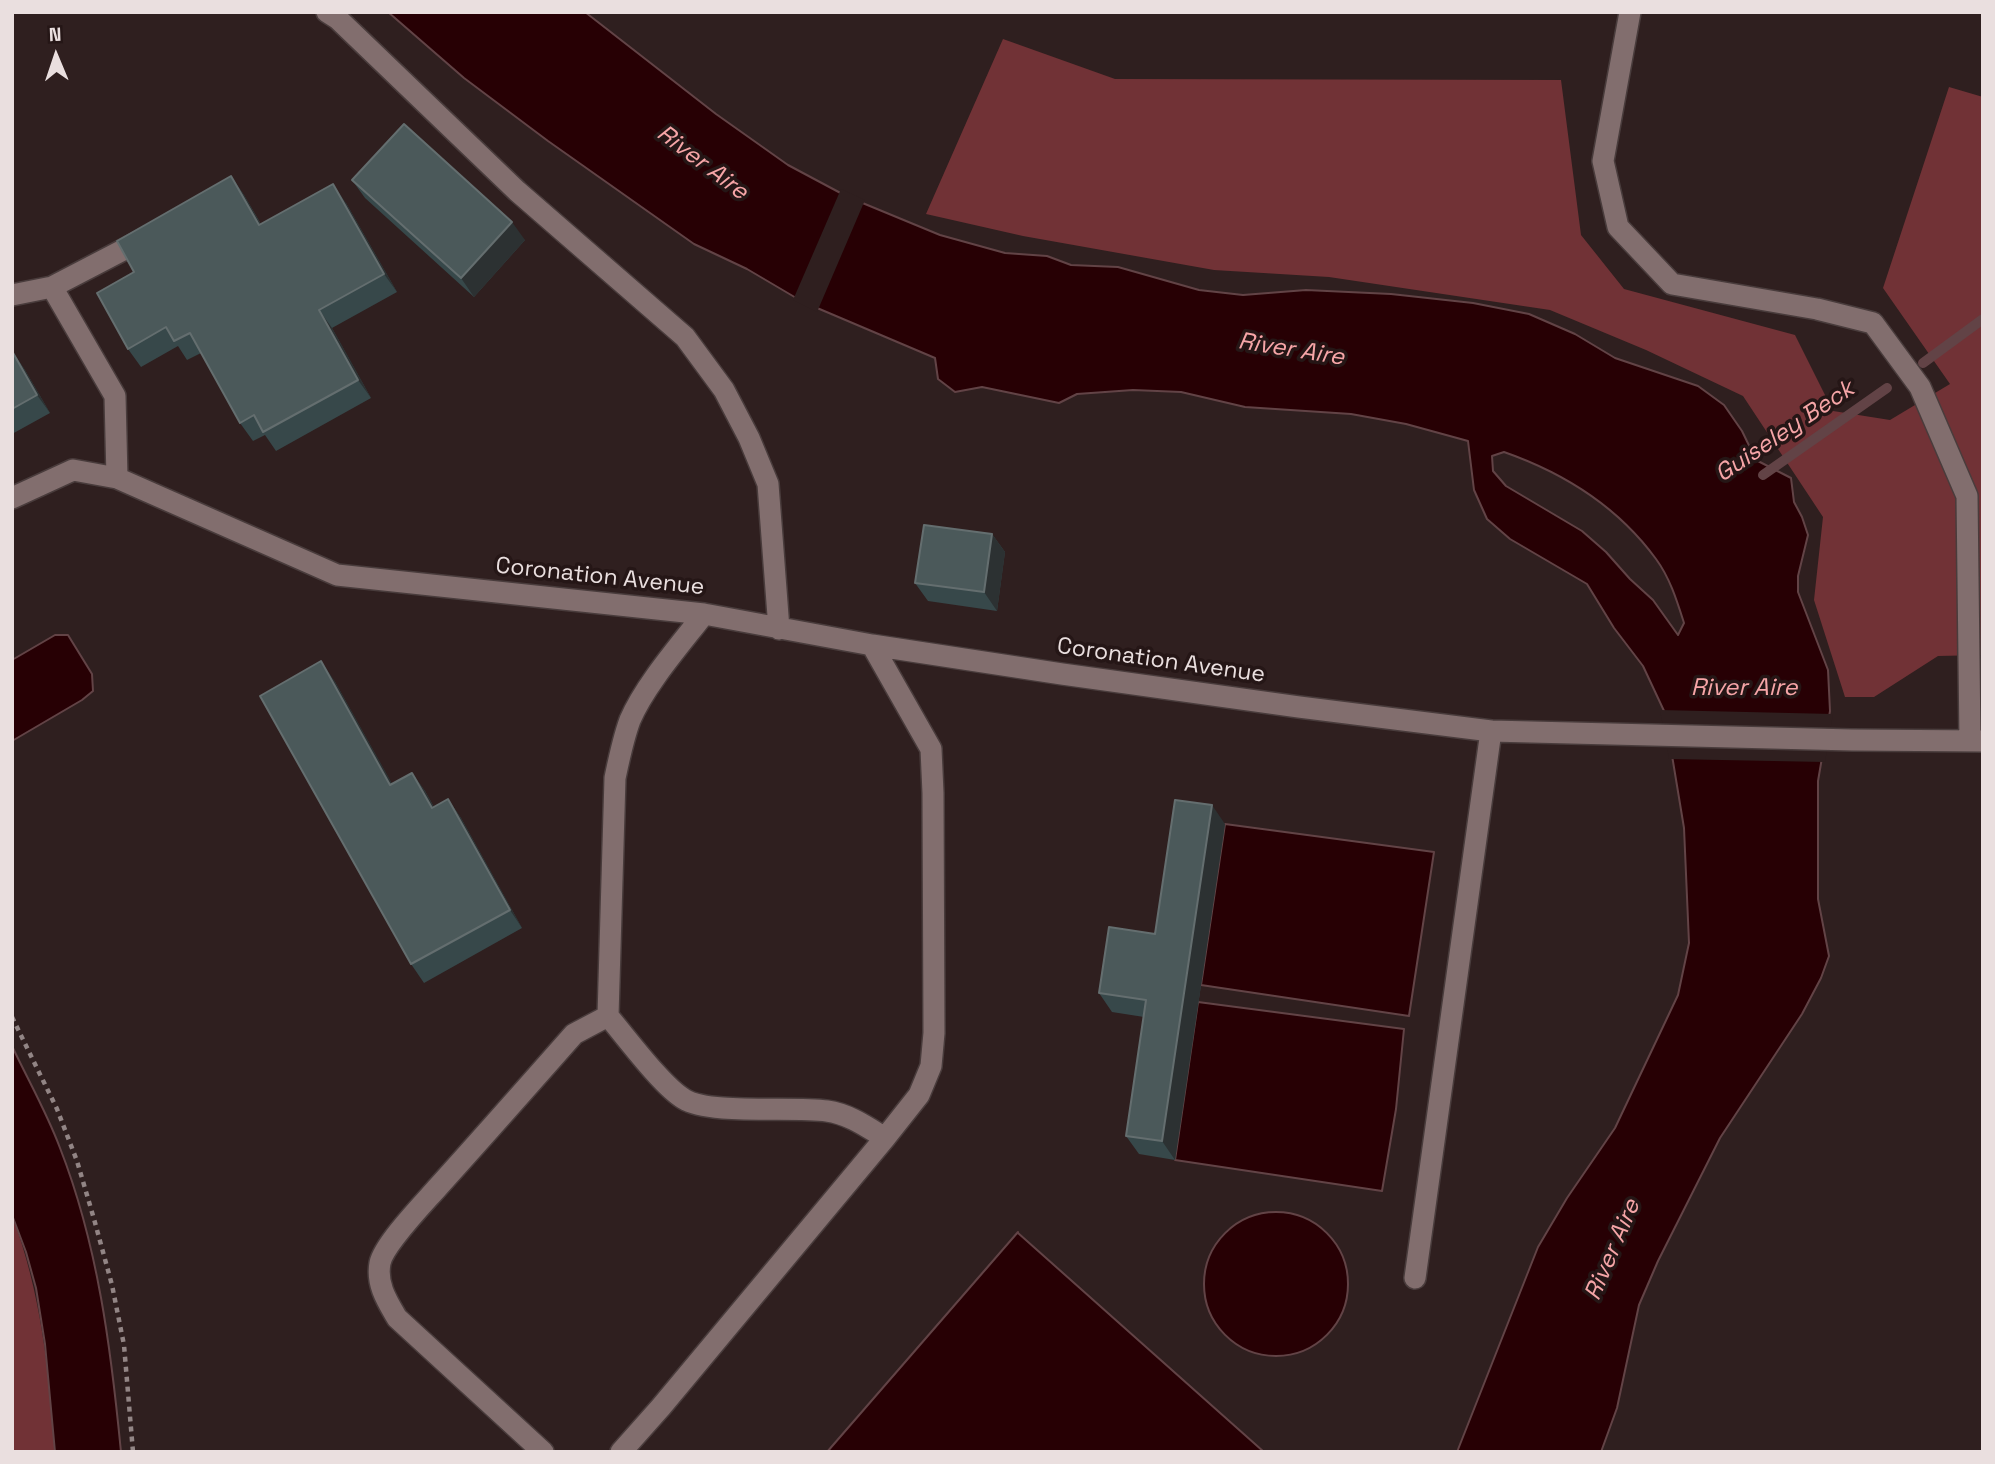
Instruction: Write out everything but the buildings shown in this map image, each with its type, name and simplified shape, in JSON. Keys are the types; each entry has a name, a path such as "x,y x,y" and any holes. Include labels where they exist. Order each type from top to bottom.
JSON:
{"street":[{"path":"327,12 338,19 517,191 685,337 724,390 749,438 768,484 779,629"},
{"path":"1630,12 1603,162 1618,227 1672,284 1817,309 1873,323 1920,387 1967,496 1976,741"},
{"path":"12,295 52,287 149,236"},
{"path":"52,287 114,396 117,478"},
{"name":"Coronation Avenue","path":"12,498 73,470 117,478 337,575 704,614 872,645 1299,708 1491,731 1976,741"},
{"path":"704,614 656,677 631,719 620,754 615,778 608,1016 684,1100 704,1106 829,1111 855,1119 885,1138"},
{"path":"621,1452 661,1408 885,1138 919,1095 931,1066 934,1033 931,749 872,645"},
{"path":"1415,1278 1491,731"},
{"path":"543,1452 397,1318 384,1297 379,1279 380,1261 390,1244 418,1210 574,1034 608,1016"}],"path":[{"path":"12,1017 29,1048 67,1135 98,1232 124,1345 133,1452"}],"shaded area":[{"path":"1003,39 1115,79 1561,80 1581,235 1624,289 1795,335 1833,411 1890,420 1950,384 1883,288 1949,87 1983,97 1983,655 1938,656 1874,697 1845,697 1814,600 1823,517 1743,396 1646,350 1550,310 1329,277 1214,270 1023,236 926,214"},
{"path":"12,1215 37,1302 50,1391 55,1452 12,1452"}],"water":[{"name":"River Aire","path":"388,12 585,12 716,114 788,165 848,197 940,235 1005,253 1047,256 1071,265 1118,267 1199,290 1243,295 1306,290 1391,294 1473,303 1529,314 1575,334 1615,358 1698,386 1724,405 1742,431 1756,460 1791,478 1794,502 1808,535 1798,576 1798,592 1828,670 1830,711 1818,781 1818,899 1829,956 1802,1014 1720,1138 1658,1261 1639,1305 1617,1408 1601,1452 1457,1452 1538,1247 1567,1198 1615,1128 1678,995 1689,943 1684,828 1665,713 1643,666 1614,628 1587,584 1510,539 1487,519 1474,490 1468,441 1406,424 1351,414 1245,407 1181,392 1133,390 1077,394 1059,403 982,387 955,392 938,379 935,358 803,302 747,269 694,244 464,78","holes":["1504,452 1526,460 1588,494 1625,523 1641,540 1661,566 1673,590 1684,623 1678,635 1653,600 1606,552 1582,531 1506,486 1493,471 1492,456"]},
{"path":"55,635 68,635 92,674 93,691 12,741 12,660"},
{"path":"1225,824 1434,852 1409,1016 1201,985"},
{"path":"1198,1002 1404,1029 1396,1109 1382,1191 1175,1160"},
{"path":"12,1046 55,1135 84,1222 101,1298 121,1452 55,1452 45,1344 36,1288 12,1215"},
{"path":"1276,1212 1304,1217 1327,1233 1343,1256 1348,1284 1343,1312 1327,1335 1304,1351 1276,1356 1248,1351 1225,1335 1209,1312 1204,1284 1209,1256 1225,1233 1248,1217"},
{"path":"1018,1233 1264,1452 827,1452"}],"pier":[{"path":"841,189 865,200 817,312 793,300"},
{"path":"1660,710 1833,714 1825,762 1669,759"}],"waterway":[{"name":"Guiseley Beck","path":"1923,363 1983,319"},
{"name":"Guiseley Beck","path":"1763,475 1887,388"}]}
